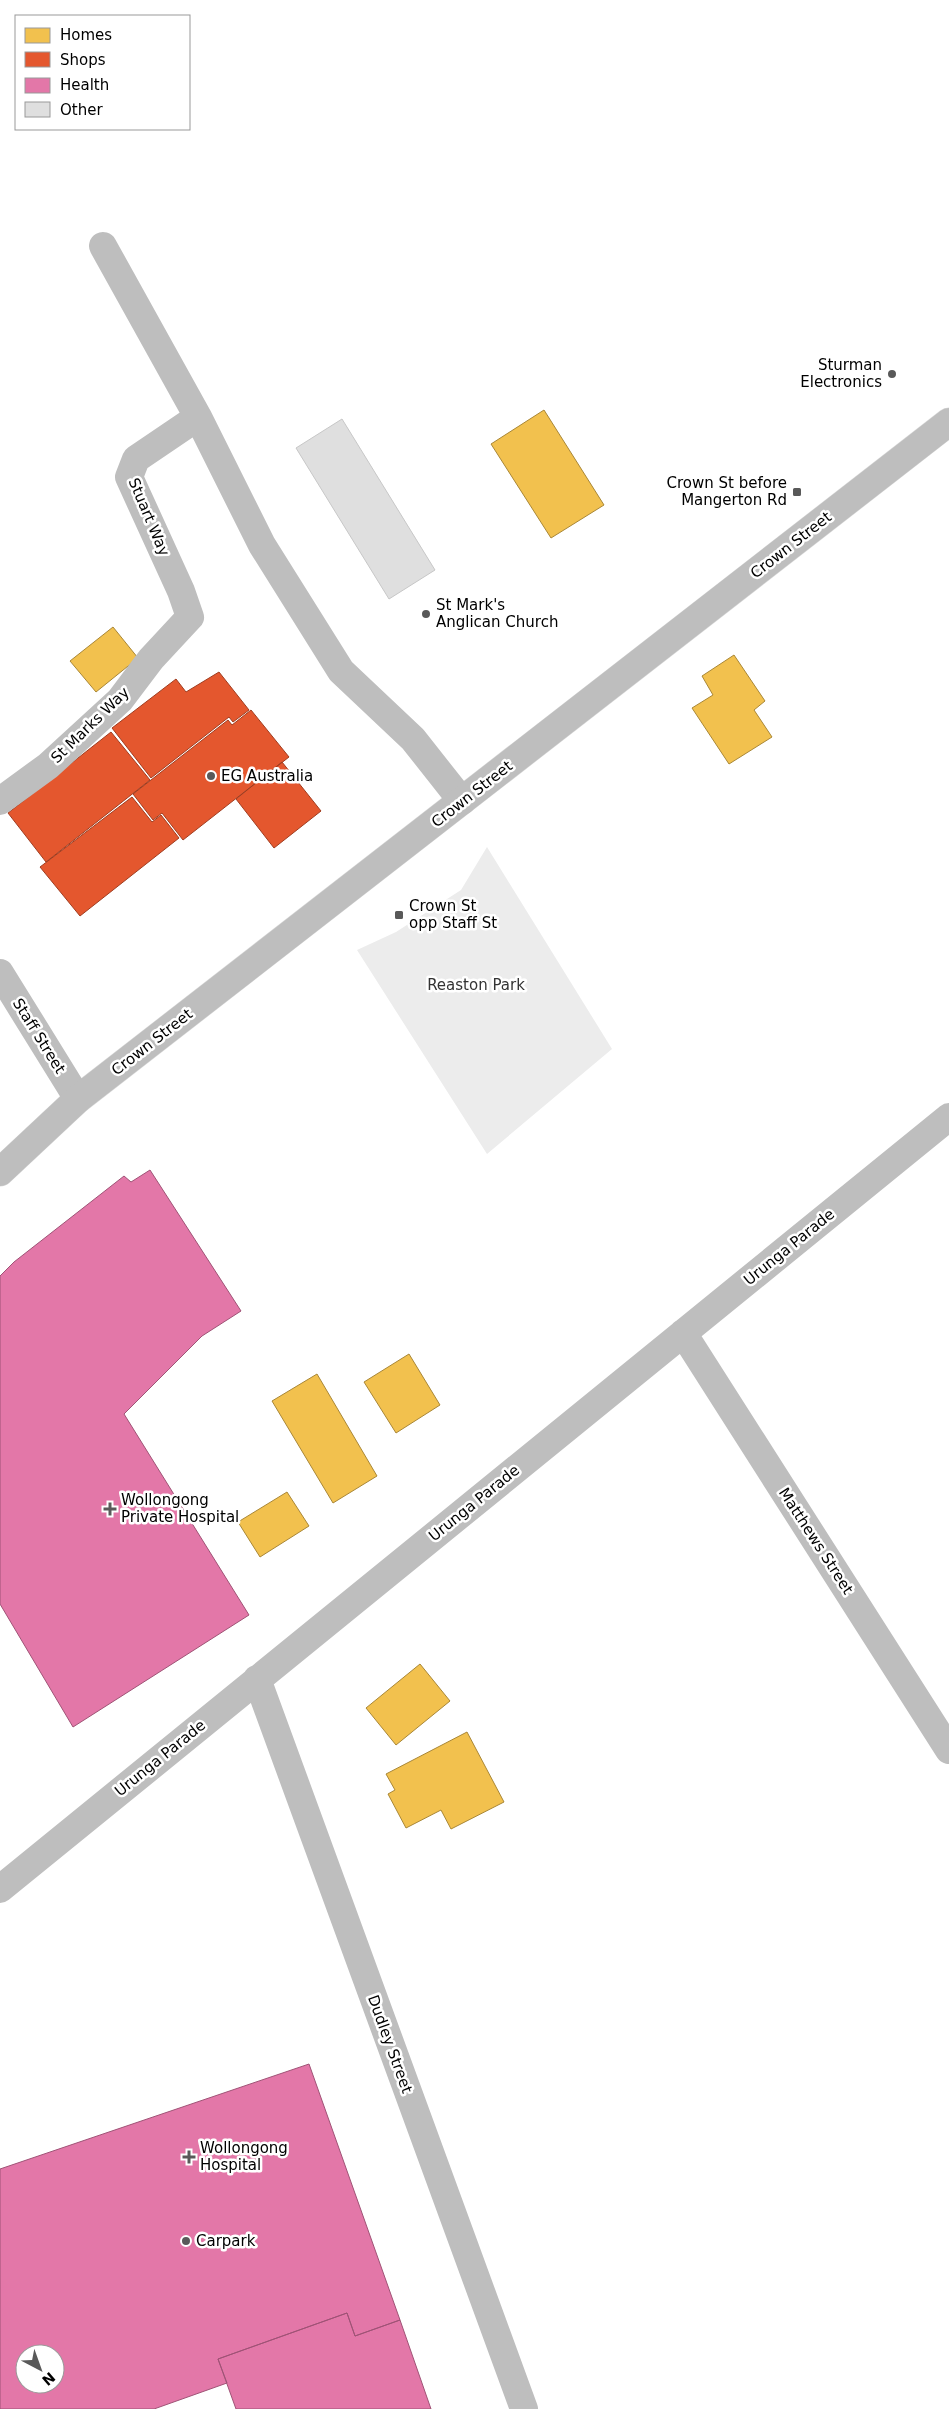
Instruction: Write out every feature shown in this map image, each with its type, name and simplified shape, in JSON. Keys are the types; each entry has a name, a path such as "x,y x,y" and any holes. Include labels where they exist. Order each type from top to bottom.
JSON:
{"street":[{"path":"103,246 198,417 262,544 341,671 414,740 462,801"},
{"name":"Stuart Way","path":"190,617 181,591 129,477 136,459 198,417"},
{"name":"Crown Street","path":"0,1172 78,1099 949,422"},
{"name":"St Marks Way","path":"0,801 48,766 120,700 151,659 190,617"},
{"name":"Staff Street","path":"0,973 78,1099"},
{"name":"Urunga Parade","path":"0,1889 949,1117"},
{"name":"Matthews Street","path":"683,1333 949,1750"},
{"name":"Dudley Street","path":"257,1679 524,2409"}],"green space":[{"name":"Reaston Park","path":"487,847 612,1049 487,1154 357,950 396,932 461,890"}],"building: Homes":[{"path":"544,410 604,505 551,538 491,444"},
{"path":"113,627 138,658 96,692 70,661"},
{"path":"734,655 765,701 754,710 772,737 729,764 692,708 713,695 702,676"},
{"path":"409,1354 440,1405 396,1433 364,1382"},
{"path":"317,1374 377,1476 333,1503 272,1401"},
{"path":"287,1492 309,1526 260,1557 238,1522"},
{"path":"420,1664 450,1701 396,1745 366,1708"},
{"path":"467,1732 504,1802 451,1829 441,1810 406,1828 388,1794 395,1790 386,1774"}],"building: Shops":[{"path":"219,672 249,710 233,722 229,717 151,778 112,728 176,679 186,692"},
{"name":"EG Australia","path":"251,710 289,757 183,840 162,813 153,820 133,794 228,720 232,725"},
{"path":"111,732 150,780 46,862 8,813"},
{"path":"282,762 321,811 274,848 236,799"},
{"path":"132,797 152,822 161,815 179,838 80,916 40,867"}],"building: Health":[{"name":"Wollongong Private Hospital","path":"150,1170 241,1311 202,1336 124,1414 249,1615 73,1727 0,1604 0,1276 14,1262 124,1176 131,1182"},
{"name":"Carpark","path":"309,2064 400,2320 355,2336 347,2313 218,2359 227,2383 154,2409 0,2409 0,2169"},
{"path":"347,2313 355,2336 400,2320 431,2409 236,2409 218,2359"}],"building: Other":[{"path":"342,419 435,570 389,599 296,448"}],"place":[{"name":"Sturman Electronics","path":"892,374"},
{"name":"Crown St before Mangerton Rd","path":"797,492"},
{"name":"St Mark's Anglican Church","path":"426,614"},
{"name":"EG Australia","path":"211,776"},
{"name":"Crown St opp Staff St","path":"399,915"},
{"name":"Wollongong Private Hospital","path":"110,1509"},
{"name":"Wollongong Hospital","path":"189,2157"},
{"name":"Carpark","path":"186,2241"}]}
